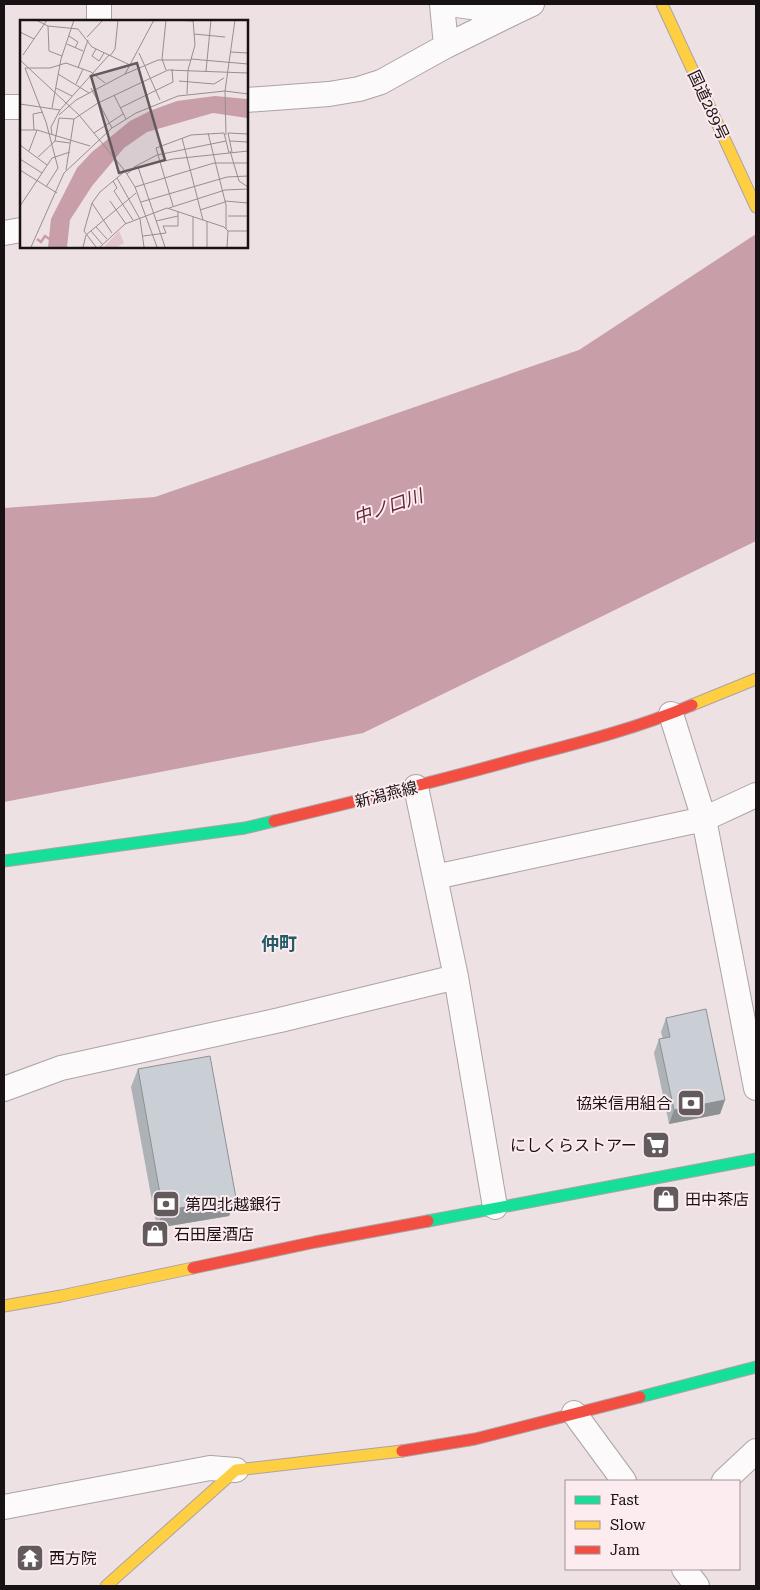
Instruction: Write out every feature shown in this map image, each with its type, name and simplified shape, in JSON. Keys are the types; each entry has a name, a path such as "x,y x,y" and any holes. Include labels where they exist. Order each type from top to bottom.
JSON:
{"main road":[{"name":"国道289号","path":"662,4 756,207"},
{"name":"新潟燕線","path":"4,861 245,828 416,787 564,747 671,714 756,678"},
{"path":"4,1306 71,1294 315,1242 494,1207 756,1159"},
{"path":"115,1583 236,1470 414,1450 475,1439 756,1367"}],"street":[{"path":"98,4 99,20"},
{"path":"442,4 446,46"},
{"path":"450,4 522,8"},
{"path":"248,100 330,94 359,89 381,82 446,46 522,8"},
{"path":"4,107 20,107"},
{"path":"4,232 20,230"},
{"path":"671,714 704,820 756,1088"},
{"path":"416,787 456,977 494,1207"},
{"path":"435,877 704,820 756,795"},
{"path":"4,1089 61,1068 280,1020 456,977"},
{"path":"574,1413 623,1480"},
{"path":"725,1480 756,1450"},
{"path":"4,1507 210,1468 236,1470"},
{"path":"685,1570 697,1586"}],"water":[{"name":"中ノ口川","path":"756,234 756,541 363,733 4,802 4,508 155,497 579,350"}],"building":[{"path":"706,1009 725,1100 674,1110 659,1039 670,1037 666,1018"},
{"path":"210,1056 236,1198 163,1211 138,1069"}],"traffic: fast":[{"path":"4,861 245,828 274,821"},
{"path":"428,1221 756,1159"},
{"path":"640,1397 756,1367"}],"traffic: slow":[{"path":"662,4 756,207"},
{"path":"692,705 756,679"},
{"path":"4,1306 193,1268"},
{"path":"106,1586 236,1470 402,1451"}],"traffic: jam":[{"path":"274,821 429,783 586,741 651,721 692,705"},
{"path":"193,1268 315,1242 428,1221"},
{"path":"402,1451 475,1439 640,1397"}],"place":[{"name":"協栄信用組合","path":"691,1103"},
{"name":"にしくらストアー","path":"656,1145"},
{"name":"田中茶店","path":"666,1199"},
{"name":"第四北越銀行","path":"166,1204"},
{"name":"石田屋酒店","path":"155,1234"},
{"name":"西方院","path":"30,1558"}],"district":[{"name":"仲町","path":"279,944"}]}
